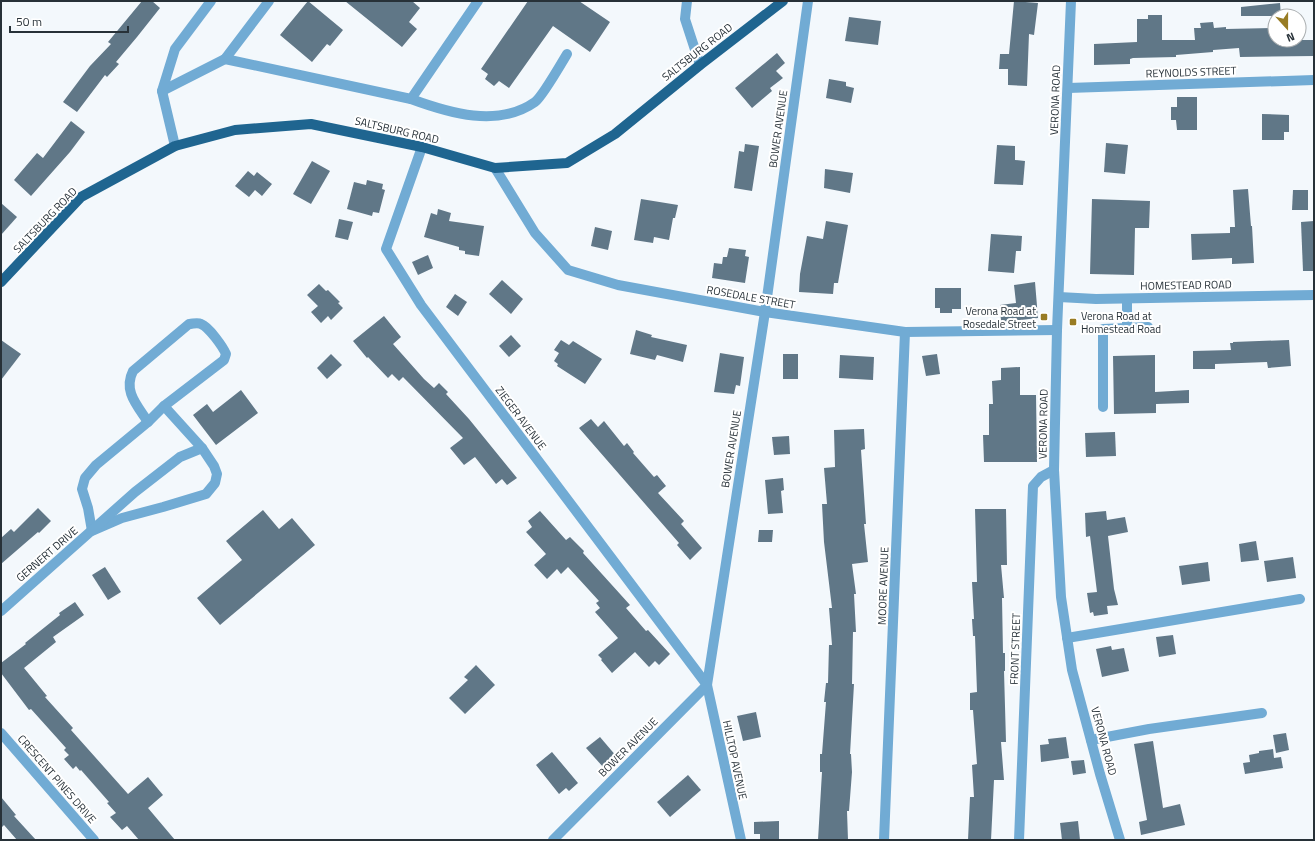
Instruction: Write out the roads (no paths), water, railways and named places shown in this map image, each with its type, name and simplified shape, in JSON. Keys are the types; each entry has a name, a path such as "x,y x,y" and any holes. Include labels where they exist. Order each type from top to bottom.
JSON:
{"main road":[{"name":"SALTSBURG ROAD","path":"1,282 81,197 175,146 235,130 311,124 422,146 495,168 567,163 615,134 700,65 783,1"}],"street":[{"path":"175,146 162,91 175,49 212,1"},
{"path":"162,91 226,59 269,1"},
{"path":"411,99 478,1"},
{"path":"687,1 685,19 700,65"},
{"name":"BOWER AVENUE","path":"552,840 707,685 765,312 808,1"},
{"name":"VERONA ROAD","path":"1071,1 1057,330 1054,470 1061,597 1072,670 1120,840"},
{"path":"226,59 411,99 463,115 491,115 513,113 536,102 567,54"},
{"name":"REYNOLDS STREET","path":"1068,88 1314,80"},
{"name":"ZIEGER AVENUE","path":"422,146 386,249 421,305 707,685"},
{"name":"ROSEDALE STREET","path":"495,168 535,233 568,270 618,285 765,312 904,332 1057,330"},
{"name":"HOMESTEAD ROAD","path":"1059,298 1096,300 1314,295"},
{"path":"1127,299 1127,328"},
{"path":"148,422 134,402 130,392 129,378 133,370 188,324 203,324 223,347 226,354 224,360 164,406 148,422 96,465 85,478 82,489 88,508 92,531 122,518 169,506 206,494 215,484 217,474 214,466 202,448 164,406"},
{"path":"1103,407 1103,329 1148,327"},
{"name":"MOORE AVENUE","path":"884,840 904,332"},
{"name":"GERNERT DRIVE","path":"1,611 135,492 180,457 202,448"},
{"name":"FRONT STREET","path":"1019,840 1033,486 1041,478 1054,470"},
{"path":"1067,638 1300,599"},
{"name":"HILLTOP AVENUE","path":"707,685 740,840"},
{"path":"1091,740 1149,729 1262,713"},
{"name":"CRESCENT PINES DRIVE","path":"1,733 94,840"}],"place":[{"name":"Verona Road at Rosedale Street","path":"1044,317"},
{"name":"Verona Road at Homestead Road","path":"1073,322"}]}
